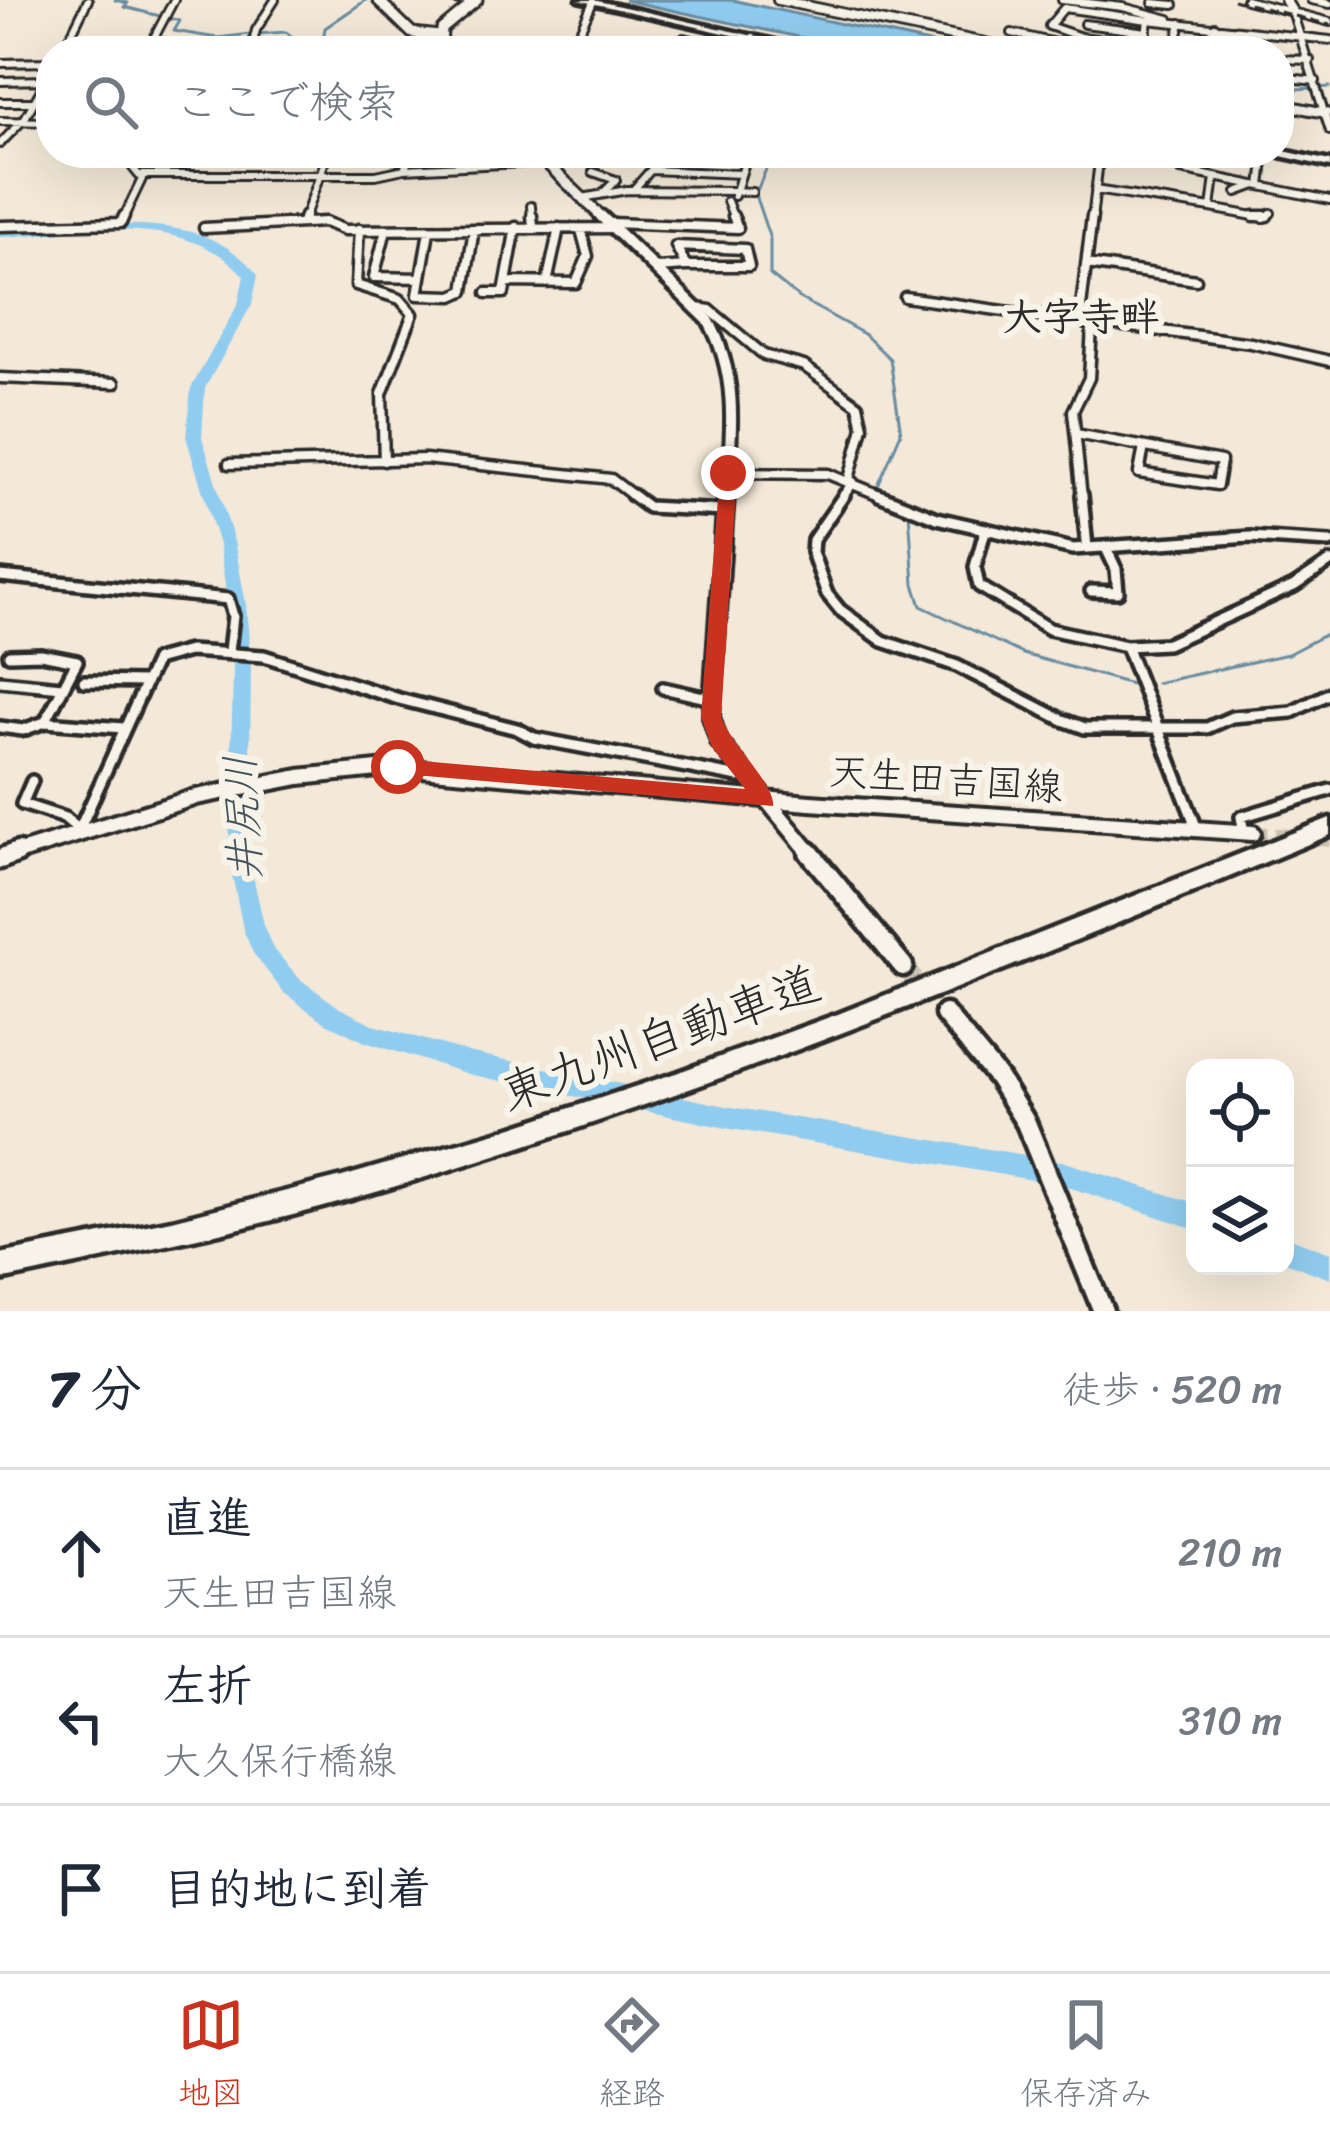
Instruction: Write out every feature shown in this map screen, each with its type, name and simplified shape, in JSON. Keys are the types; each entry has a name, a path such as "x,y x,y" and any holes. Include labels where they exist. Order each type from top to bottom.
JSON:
{"highway":[{"name":"東九州自動車道","path":"0,1267 263,1214 536,1132 958,976 1330,826"}],"main road":[{"path":"378,0 418,35 439,36 447,22 475,1"},
{"path":"587,1 748,36"},
{"path":"1294,156 1330,164"},
{"path":"551,168 697,308 720,340 731,369 711,717 719,742 903,966"},
{"name":"天生田吉国線","path":"0,860 79,830 213,796 357,769 398,767 766,800 1248,832"},
{"path":"944,1014 998,1078 1025,1123 1103,1311"}],"street":[{"path":"70,36 88,0"},
{"path":"155,36 173,0"},
{"path":"255,36 275,0"},
{"path":"455,0 475,1"},
{"path":"778,0 952,36"},
{"path":"1062,0 1123,3 1179,23"},
{"path":"1246,0 1330,22"},
{"path":"1285,0 1310,60 1330,131"},
{"path":"1311,0 1330,4"},
{"path":"576,36 587,1"},
{"path":"1154,13 1152,2 1174,4"},
{"path":"1086,36 1049,26 1064,8 1287,36"},
{"path":"1076,34 1092,12"},
{"path":"1146,36 1148,20"},
{"path":"1177,36 1179,23"},
{"path":"1084,24 1147,32"},
{"path":"686,36 701,26"},
{"path":"1211,36 1215,26"},
{"path":"1012,33 1024,36"},
{"path":"1294,37 1330,40"},
{"path":"1294,59 1310,60"},
{"path":"0,63 36,62"},
{"path":"0,81 36,78"},
{"path":"1294,81 1330,89"},
{"path":"2,138 36,98"},
{"path":"0,102 34,101"},
{"path":"1294,107 1327,115"},
{"path":"0,121 36,121"},
{"path":"0,226 121,223 137,195 140,175 134,168"},
{"path":"303,223 324,168"},
{"path":"140,175 376,175 415,168"},
{"path":"203,228 303,223 429,231 613,226 738,229 728,203 743,168"},
{"path":"1087,548 1073,411 1089,378 1092,327 1084,318 1098,168"},
{"path":"1178,168 1330,200"},
{"path":"1258,185 1262,168"},
{"path":"633,190 651,170 741,174"},
{"path":"593,172 616,180 602,194"},
{"path":"1211,208 1215,176"},
{"path":"1237,193 1258,185"},
{"path":"582,198 633,190 752,192"},
{"path":"1095,190 1258,218 1271,213"},
{"path":"531,206 533,227"},
{"path":"487,293 504,292 516,227"},
{"path":"548,283 560,228"},
{"path":"429,231 418,295 453,296 464,291 474,229"},
{"path":"359,230 356,285 400,298 413,314 382,394 385,461"},
{"path":"386,230 374,277 421,278"},
{"path":"507,282 576,283 588,256 580,230"},
{"path":"686,266 676,246 745,249 751,282"},
{"path":"1087,264 1196,280"},
{"path":"656,268 749,266"},
{"path":"905,297 1040,316 1052,308 1084,318 1251,343 1330,361"},
{"path":"697,308 710,310 764,356 803,366 808,374 858,405 863,427 851,481 813,540 812,552 827,594 840,610 883,640 958,666 1085,728 1207,728 1232,717 1292,712 1330,693"},
{"path":"0,378 115,383"},
{"path":"1076,434 1221,461 1217,485 1139,473 1144,447"},
{"path":"229,464 425,459 611,479 648,507 725,511"},
{"path":"728,473 828,474 937,518 1087,548 1250,537 1330,542"},
{"path":"985,531 976,566 979,586 1049,629 1126,646 1181,640 1294,586 1330,562"},
{"path":"1091,591 1118,592 1116,569 1106,548"},
{"path":"0,576 228,599 231,651"},
{"path":"1126,646 1197,829"},
{"path":"32,782 22,803 65,818 79,830 123,741 123,728 163,654 231,651 308,664 394,698 518,729 534,738 739,777 746,773"},
{"path":"9,655 41,654 77,662 45,722"},
{"path":"0,681 62,687"},
{"path":"84,681 145,682"},
{"path":"663,688 712,699"},
{"path":"0,728 23,730 45,722 123,728"},
{"path":"1248,832 1241,817 1252,809 1275,810 1330,790"}],"water":[{"path":"624,0 732,0 897,36 793,36"}],"waterway":[{"path":"115,0 128,3 124,7 180,21 174,31 205,36"},
{"path":"324,36 325,28 366,0"},
{"path":"257,34 286,32 291,36"},
{"path":"234,36 251,34"},
{"path":"1294,89 1330,87"},
{"path":"767,168 755,195 770,239 770,275 799,298 864,334 890,359 901,433 878,486 887,495"},
{"name":"井尻川","path":"0,233 99,228 173,232 205,240 232,254 251,275 245,304 198,388 194,437 227,545 237,604 242,667 239,859 264,953 292,986 332,1015 373,1035 468,1063 731,1118 1062,1173 1186,1213"},
{"path":"909,512 914,584 921,606 1023,654 1131,684"},
{"path":"1156,683 1288,654 1330,632"},
{"name":"井尻川","path":"1294,1252 1330,1266"}],"tunnel":[{"path":"1253,833 1330,839"},
{"path":"903,966 945,1014"}],"railway":[{"path":"1233,0 1330,25"}],"district":[{"name":"大字寺畔","path":"1081,316"}],"route":[{"path":"398,767 766,800 719,742 711,717 728,473"}]}
